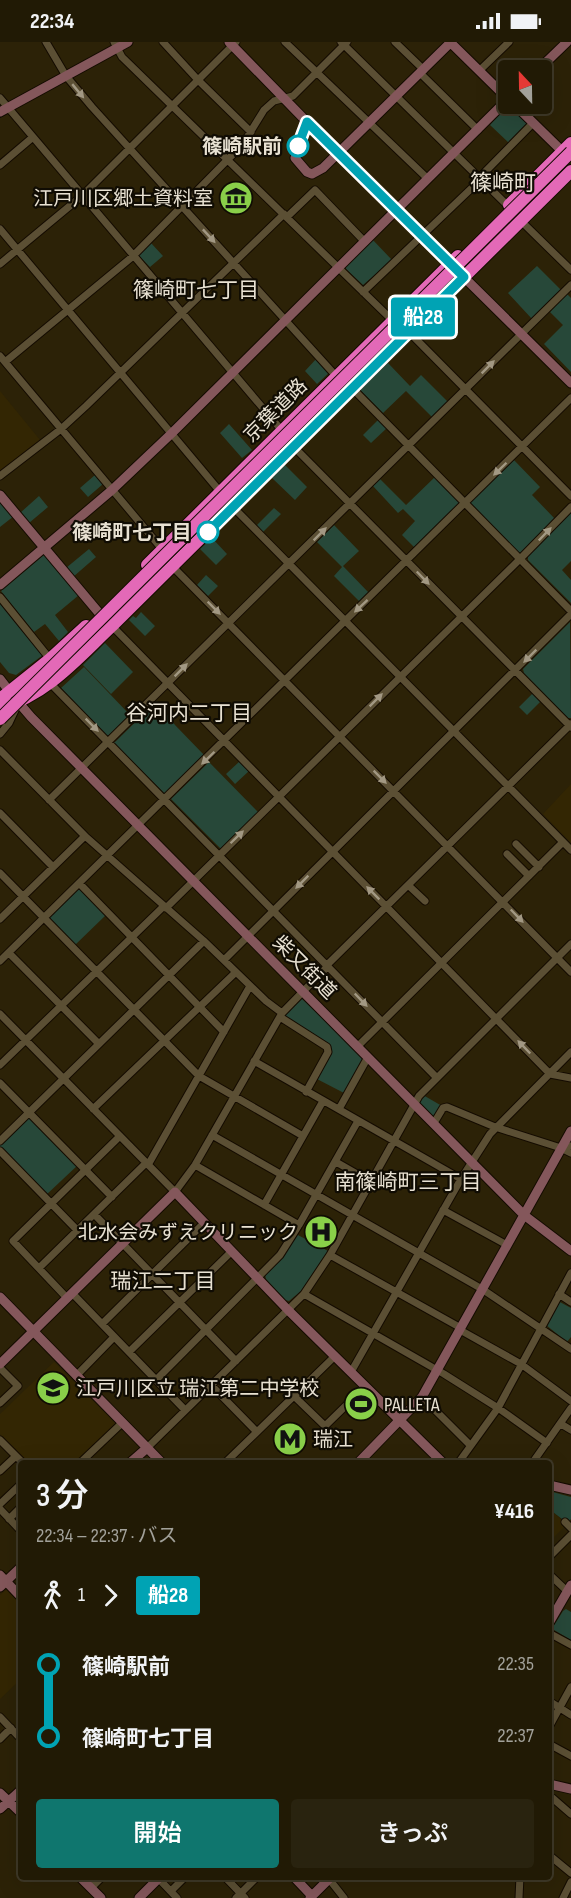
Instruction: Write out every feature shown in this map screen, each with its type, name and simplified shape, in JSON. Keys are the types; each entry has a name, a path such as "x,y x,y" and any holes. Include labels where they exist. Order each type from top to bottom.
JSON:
{"highway":[{"name":"京葉道路","path":"5,695 50,659 99,613 508,206 569,154"},
{"name":"京葉道路","path":"178,547 569,154"},
{"name":"京葉道路","path":"0,709 19,703 51,684 294,447 571,171"},
{"path":"0,719 178,547"},
{"path":"0,729 178,547"}],"street":[{"path":"46,42 66,76 336,376"},
{"path":"4,110 116,45 128,42"},
{"path":"163,42 251,132"},
{"path":"285,42 428,179"},
{"path":"395,42 478,130"},
{"path":"307,122 295,155 296,161 312,174 318,172 339,153 451,42 498,89"},
{"path":"480,70 508,42"},
{"path":"0,264 82,195 173,106 233,43 284,99 571,383"},
{"path":"162,549 3,359 132,257 229,160 251,132 264,110 273,102 293,96 343,43 508,206"},
{"path":"116,45 122,57 393,320"},
{"path":"549,60 566,45"},
{"path":"0,98 4,110 33,137 294,447 514,671 571,725 447,846 281,1015 195,1165 175,1192 0,1366 18,1386 0,1403"},
{"path":"0,585 112,490 172,433 498,109"},
{"path":"524,114 569,154"},
{"path":"363,291 423,235 533,123"},
{"path":"0,165 33,137"},
{"path":"0,476 61,429 234,262 315,190 365,242"},
{"path":"521,220 571,270"},
{"path":"0,229 233,507 571,850"},
{"path":"49,800 571,285"},
{"path":"409,332 571,496"},
{"path":"224,960 571,612 352,387"},
{"path":"0,961 571,398"},
{"path":"0,495 99,613"},
{"path":"0,1065 279,797 571,507"},
{"path":"172,566 571,972"},
{"path":"0,597 50,659"},
{"path":"112,626 550,1074 571,1078"},
{"path":"0,679 5,695"},
{"path":"51,684 437,1078"},
{"path":"0,734 9,723 19,703"},
{"name":"柴又街道","path":"19,703 524,1215 571,1251"},
{"path":"0,750 85,836 204,941 281,1015 327,1047 328,1052 306,1092"},
{"path":"0,813 53,867"},
{"path":"0,919 85,836"},
{"path":"358,1046 563,842"},
{"path":"516,844 538,867"},
{"path":"507,854 529,876"},
{"path":"0,873 199,1076 303,1136"},
{"path":"80,884 224,1032"},
{"path":"408,885 425,902"},
{"path":"0,1141 204,941"},
{"path":"133,1460 304,1294 330,1255 419,1096 571,945"},
{"path":"9,952 99,1044"},
{"path":"93,1109 236,972"},
{"path":"39,1268 147,1164 250,986"},
{"path":"0,1014 437,1460"},
{"path":"351,1372 461,1179 495,1127 571,1052"},
{"path":"339,1109 368,1057"},
{"path":"255,1061 461,1179"},
{"path":"0,1083 112,1197"},
{"path":"264,1204 323,1101"},
{"path":"434,1123 443,1108 447,1107 495,1127 566,1147 571,1153"},
{"path":"156,1380 280,1255 358,1121"},
{"path":"365,1460 422,1397 524,1215 566,1147 571,1131"},
{"path":"212,1135 482,1289 571,1349"},
{"path":"120,1136 13,1241 39,1268 102,1324 185,1410"},
{"path":"0,1151 78,1230"},
{"path":"336,1162 371,1182"},
{"path":"195,1165 299,1225"},
{"path":"443,1210 507,1245"},
{"path":"94,1214 236,1361"},
{"path":"102,1324 204,1223"},
{"path":"129,1352 232,1251"},
{"path":"330,1255 521,1364 571,1401"},
{"path":"460,1460 498,1408 571,1273"},
{"path":"304,1294 438,1371 498,1408 547,1443"},
{"path":"559,1294 571,1302"},
{"path":"0,1298 159,1460"},
{"path":"76,1376 114,1337"},
{"path":"228,1460 335,1356"},
{"path":"211,1385 257,1432"},
{"path":"295,1397 325,1426 366,1387"},
{"path":"422,1397 470,1445"},
{"path":"534,1460 571,1408"},
{"path":"88,1460 122,1423"},
{"path":"561,1424 571,1430"},
{"path":"0,1440 20,1460"},
{"path":"0,1471 16,1456"},
{"path":"552,1486 571,1490"},
{"path":"0,1504 18,1487"},
{"path":"0,1509 18,1528"},
{"path":"9,1519 18,1510"},
{"path":"565,1522 571,1528"},
{"path":"552,1554 571,1535"},
{"path":"18,1569 2,1581 18,1594"},
{"path":"552,1577 569,1588 552,1618"},
{"path":"552,1583 555,1580"},
{"path":"552,1635 571,1646"},
{"path":"552,1721 571,1687"},
{"path":"552,1703 571,1715"},
{"path":"0,1717 18,1733"},
{"path":"0,1739 11,1728"},
{"path":"552,1746 571,1756"},
{"path":"552,1784 571,1788"},
{"path":"0,1793 18,1810"},
{"path":"0,1809 18,1793"},
{"path":"552,1798 571,1814"},
{"path":"552,1857 571,1873"},
{"path":"83,1880 100,1898"},
{"path":"91,1888 99,1880"},
{"path":"139,1898 155,1880"},
{"path":"161,1880 177,1898"},
{"path":"171,1891 182,1880"},
{"path":"227,1880 240,1896 254,1880"},
{"path":"296,1880 311,1897 328,1880"},
{"path":"331,1880 344,1898"},
{"path":"519,1898 520,1880"},
{"path":"563,1898 571,1882"}],"shaded area":[{"path":"0,391 40,440 0,471"},
{"path":"571,784 571,843 543,814"},
{"name":"江戸川区立 瑞江第二中学校","path":"54,1362 116,1424 80,1460 25,1460 0,1434 0,1414"},
{"path":"552,1512 562,1520 565,1526 552,1539"},
{"path":"7,1589 18,1601 18,1682 0,1699 0,1595"}],"green space":[{"path":"500,114 519,114 527,122 527,125 509,143 490,125"},
{"path":"372,239 392,260 363,285 346,269 346,266"},
{"path":"151,243 163,256 150,267 138,255"},
{"path":"537,266 561,290 532,319 508,293"},
{"path":"567,294 571,298 571,372 544,344 563,325 550,312"},
{"path":"317,358 330,372 317,384 305,371"},
{"path":"388,363 410,386 421,375 448,402 433,418 406,391 383,413 360,390"},
{"path":"379,419 388,427 371,443 363,435"},
{"path":"229,424 252,450 242,458 220,433"},
{"path":"513,459 540,487 532,495 556,520 520,555 469,502"},
{"path":"285,465 307,487 295,500 272,478"},
{"path":"95,475 103,484 88,497 80,488"},
{"path":"436,476 460,503 415,548 402,535 415,521 403,509 398,513 373,486 380,479 406,505"},
{"path":"39,496 48,507 29,523 20,513"},
{"path":"0,500 14,516 0,527"},
{"path":"274,508 281,514 263,532 257,525"},
{"path":"571,511 571,561 562,570 571,580 571,603 528,560 528,555"},
{"path":"334,525 359,551 343,566 369,593 360,602 334,576 342,567 317,542"},
{"path":"212,538 227,554 216,565 200,549"},
{"path":"89,549 96,557 73,577 66,568"},
{"path":"45,554 79,595 55,615 68,632 59,641 45,624 34,632 1,591"},
{"path":"206,575 218,586 208,596 197,585"},
{"path":"0,603 43,655 16,675 9,673 0,662"},
{"path":"141,612 155,626 145,636 129,620 133,616 136,618"},
{"path":"570,622 571,718 568,718 524,673 523,669"},
{"path":"105,643 133,672 111,694 83,665"},
{"path":"84,667 130,715 108,737 61,688"},
{"path":"533,693 541,701 527,715 519,707"},
{"path":"157,701 175,725 205,756 165,794 114,743"},
{"path":"240,761 249,771 235,784 226,774"},
{"path":"209,762 258,812 222,850 171,799"},
{"path":"80,887 107,914 74,946 47,919"},
{"path":"300,997 364,1058 344,1093 315,1078 330,1052 283,1016"},
{"path":"423,1095 442,1106 435,1119 419,1103"},
{"path":"31,1116 79,1164 45,1196 0,1149 0,1145"},
{"path":"296,1234 328,1251 301,1291 289,1301 285,1300 265,1275 282,1257"},
{"path":"558,1301 571,1308 571,1337 567,1342 546,1325"},
{"path":"552,1492 571,1497 571,1519 565,1526 562,1519 552,1511"},
{"path":"566,1609 571,1612 571,1640 554,1630 553,1627"}],"waterway":[{"path":"0,117 6,114"}],"bus line":[{"name":"船28","path":"208,532 464,277 307,122 298,146"}],"place":[{"name":"篠崎駅前","path":"298,146"},
{"name":"江戸川区郷土資料室","path":"236,198"},
{"name":"篠崎町七丁目","path":"208,532"},
{"name":"北水会みずえクリニック","path":"321,1232"},
{"name":"江戸川区立 瑞江第二中学校","path":"53,1388"},
{"name":"PALLETA","path":"361,1404"},
{"name":"瑞江","path":"290,1439"}],"district":[{"name":"篠崎町","path":"503,182"},
{"name":"篠崎町七丁目","path":"196,290"},
{"name":"谷河内二丁目","path":"189,713"},
{"name":"南篠崎町三丁目","path":"408,1182"},
{"name":"瑞江二丁目","path":"163,1281"}]}
